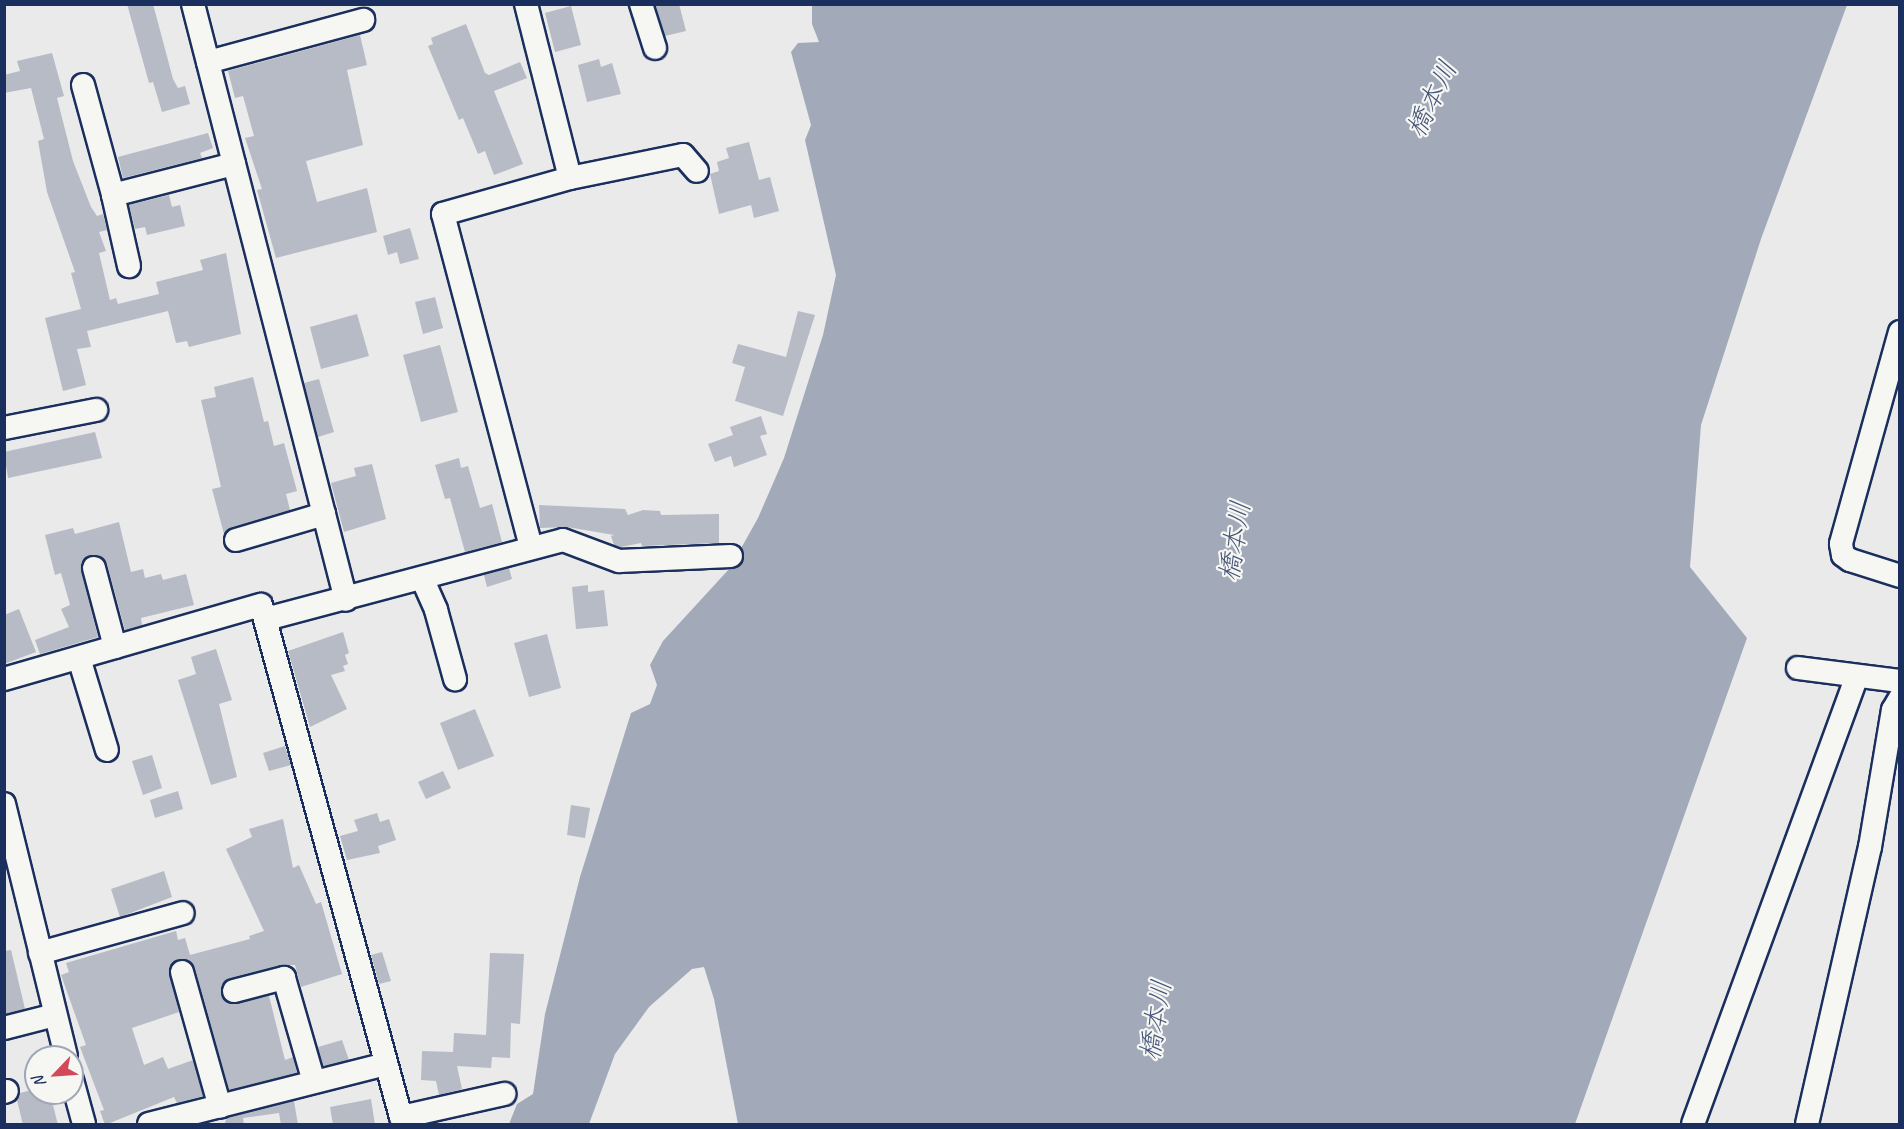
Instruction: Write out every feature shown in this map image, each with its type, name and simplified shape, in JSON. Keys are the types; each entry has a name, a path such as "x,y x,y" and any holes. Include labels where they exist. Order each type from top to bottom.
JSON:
{"street":[{"path":"193,4 346,600"},
{"path":"641,4 656,48"},
{"path":"528,5 570,178"},
{"path":"208,62 363,20"},
{"path":"83,85 113,195 129,266"},
{"path":"531,548 443,214 570,178 683,155 697,171"},
{"path":"113,195 234,164"},
{"path":"1899,332 1841,544 1843,555 1850,560 1899,576"},
{"path":"4,428 96,410"},
{"path":"236,540 324,514"},
{"path":"266,619 346,600 563,540 619,561 731,556"},
{"path":"94,568 115,647"},
{"path":"422,578 436,610 455,679"},
{"path":"4,679 261,605 400,1117 504,1094"},
{"path":"79,658 106,750"},
{"path":"1798,668 1899,681"},
{"path":"1694,1125 1857,677"},
{"path":"1807,1125 1867,858 1893,710 1899,698"},
{"path":"4,804 63,1045"},
{"path":"40,953 183,913"},
{"path":"182,972 220,1107"},
{"path":"234,991 284,978 314,1082"},
{"path":"4,1028 55,1016"},
{"path":"149,1125 386,1064"},
{"path":"79,1105 84,1125"}],"water":[{"name":"橋本川","path":"812,5 1847,5 1761,239 1701,425 1690,567 1747,638 1575,1124 738,1124 714,999 704,967 692,969 649,1007 615,1054 589,1124 509,1124 517,1104 533,1094 545,1014 580,877 631,713 650,704 657,685 650,665 663,641 730,568 758,518 784,458 823,335 836,275 805,140 811,125 791,52 798,43 819,42 812,24"}],"building":[{"path":"127,4 153,4 173,79 178,88 185,86 190,104 162,112 153,82 149,83"},
{"path":"655,4 679,4 686,31 665,36"},
{"path":"571,6 581,45 555,52 545,13"},
{"path":"466,24 485,73 489,75 520,62 527,78 494,91 523,164 494,175 485,151 478,154 463,118 459,120 428,46 433,44 431,38"},
{"path":"360,35 367,65 347,70 363,145 306,161 317,202 367,188 377,232 276,258 257,190 262,189 245,138 254,136 243,96 235,98 228,71"},
{"path":"52,53 64,96 57,98 73,161 91,207 97,216 103,214 107,230 99,232 106,251 99,253 110,300 116,298 118,304 159,294 156,282 203,270 200,260 226,253 241,334 189,347 187,341 176,343 168,311 87,331 91,347 77,349 86,385 63,391 45,318 81,309 71,273 75,272 47,192 38,141 44,139 31,88 4,93 4,75 20,71 17,61"},
{"path":"599,59 601,67 612,63 621,94 587,102 578,65"},
{"path":"208,133 213,148 200,153 202,158 123,178 118,157"},
{"path":"749,142 759,180 770,177 779,211 754,218 751,205 719,214 710,174 719,171 717,162 729,158 726,148"},
{"path":"169,195 172,207 180,205 185,226 147,235 145,227 135,229 129,205"},
{"path":"410,228 419,259 400,264 397,252 388,255 383,236"},
{"path":"435,297 443,328 423,334 415,302"},
{"path":"798,311 815,315 783,416 735,401 745,367 732,363 738,344 786,357"},
{"path":"357,314 369,356 321,369 310,327"},
{"path":"440,345 458,412 421,422 403,355"},
{"path":"253,377 264,422 268,421 274,446 284,443 297,491 286,494 290,510 232,527 224,534 212,489 221,487 201,400 216,397 214,387"},
{"path":"319,379 334,432 318,437 304,383"},
{"path":"761,416 767,434 760,436 767,455 734,467 731,456 715,462 708,444 733,435 730,427"},
{"path":"95,432 102,458 8,478 4,452"},
{"path":"459,458 461,468 468,466 480,508 492,504 502,542 465,552 450,498 445,499 435,465"},
{"path":"372,464 386,519 344,532 331,483 356,476 354,468"},
{"path":"539,505 625,509 628,515 643,510 660,511 661,515 719,514 719,543 642,546 641,543 621,547 614,545 611,536 614,535 567,527 540,528"},
{"path":"119,522 131,572 143,569 145,578 161,574 163,580 186,574 194,605 141,618 142,625 125,630 107,564 98,555 90,555 81,564 81,571 98,637 40,654 35,640 69,627 61,609 70,605 61,573 55,575 45,535 73,528 75,534"},
{"path":"509,568 512,579 487,587 484,575"},
{"path":"588,585 588,592 604,590 608,626 576,629 572,587"},
{"path":"19,609 36,652 4,664 4,615"},
{"path":"343,632 349,653 345,655 348,664 343,666 345,671 331,675 347,709 310,727 288,651"},
{"path":"547,634 561,688 529,697 514,643"},
{"path":"216,649 232,700 219,704 237,777 211,785 178,680 196,674 191,657"},
{"path":"475,709 494,756 458,770 440,723"},
{"path":"285,746 291,765 269,771 263,753"},
{"path":"152,755 162,788 143,795 132,761"},
{"path":"443,771 451,788 426,799 418,782"},
{"path":"178,791 183,809 155,818 150,800"},
{"path":"571,805 590,808 585,838 567,835"},
{"path":"377,813 380,822 389,819 396,840 378,846 380,853 347,860 340,836 358,831 354,820"},
{"path":"283,819 293,868 299,865 316,904 321,902 342,974 301,987 295,965 281,965 230,978 224,982 221,994 231,1004 269,996 285,1060 293,1057 297,1073 229,1090 195,968 191,962 179,959 169,969 179,1012 132,1028 144,1065 163,1057 168,1069 193,1060 203,1096 177,1103 174,1097 105,1125 100,1111 104,1110 84,1058 84,1046 86,1045 61,975 69,972 66,963 176,931 178,940 185,938 190,955 250,939 249,936 264,931 226,849 252,837 249,829"},
{"path":"164,871 172,897 120,917 111,889"},
{"path":"11,950 25,1009 4,1014 4,951"},
{"path":"382,952 391,981 379,984 371,955"},
{"path":"490,953 524,954 520,1024 511,1023 510,1058 492,1057 491,1068 457,1066 462,1089 439,1095 436,1081 421,1080 422,1051 453,1052 454,1033 486,1035"},
{"path":"342,1040 349,1060 323,1066 318,1047"},
{"path":"24,1092 24,1105 53,1105 58,1125 23,1125 17,1100 20,1093"},
{"path":"371,1099 375,1125 333,1125 330,1107"},
{"path":"294,1101 298,1125 281,1125 279,1113 243,1118 244,1125 224,1125 227,1118"}]}
